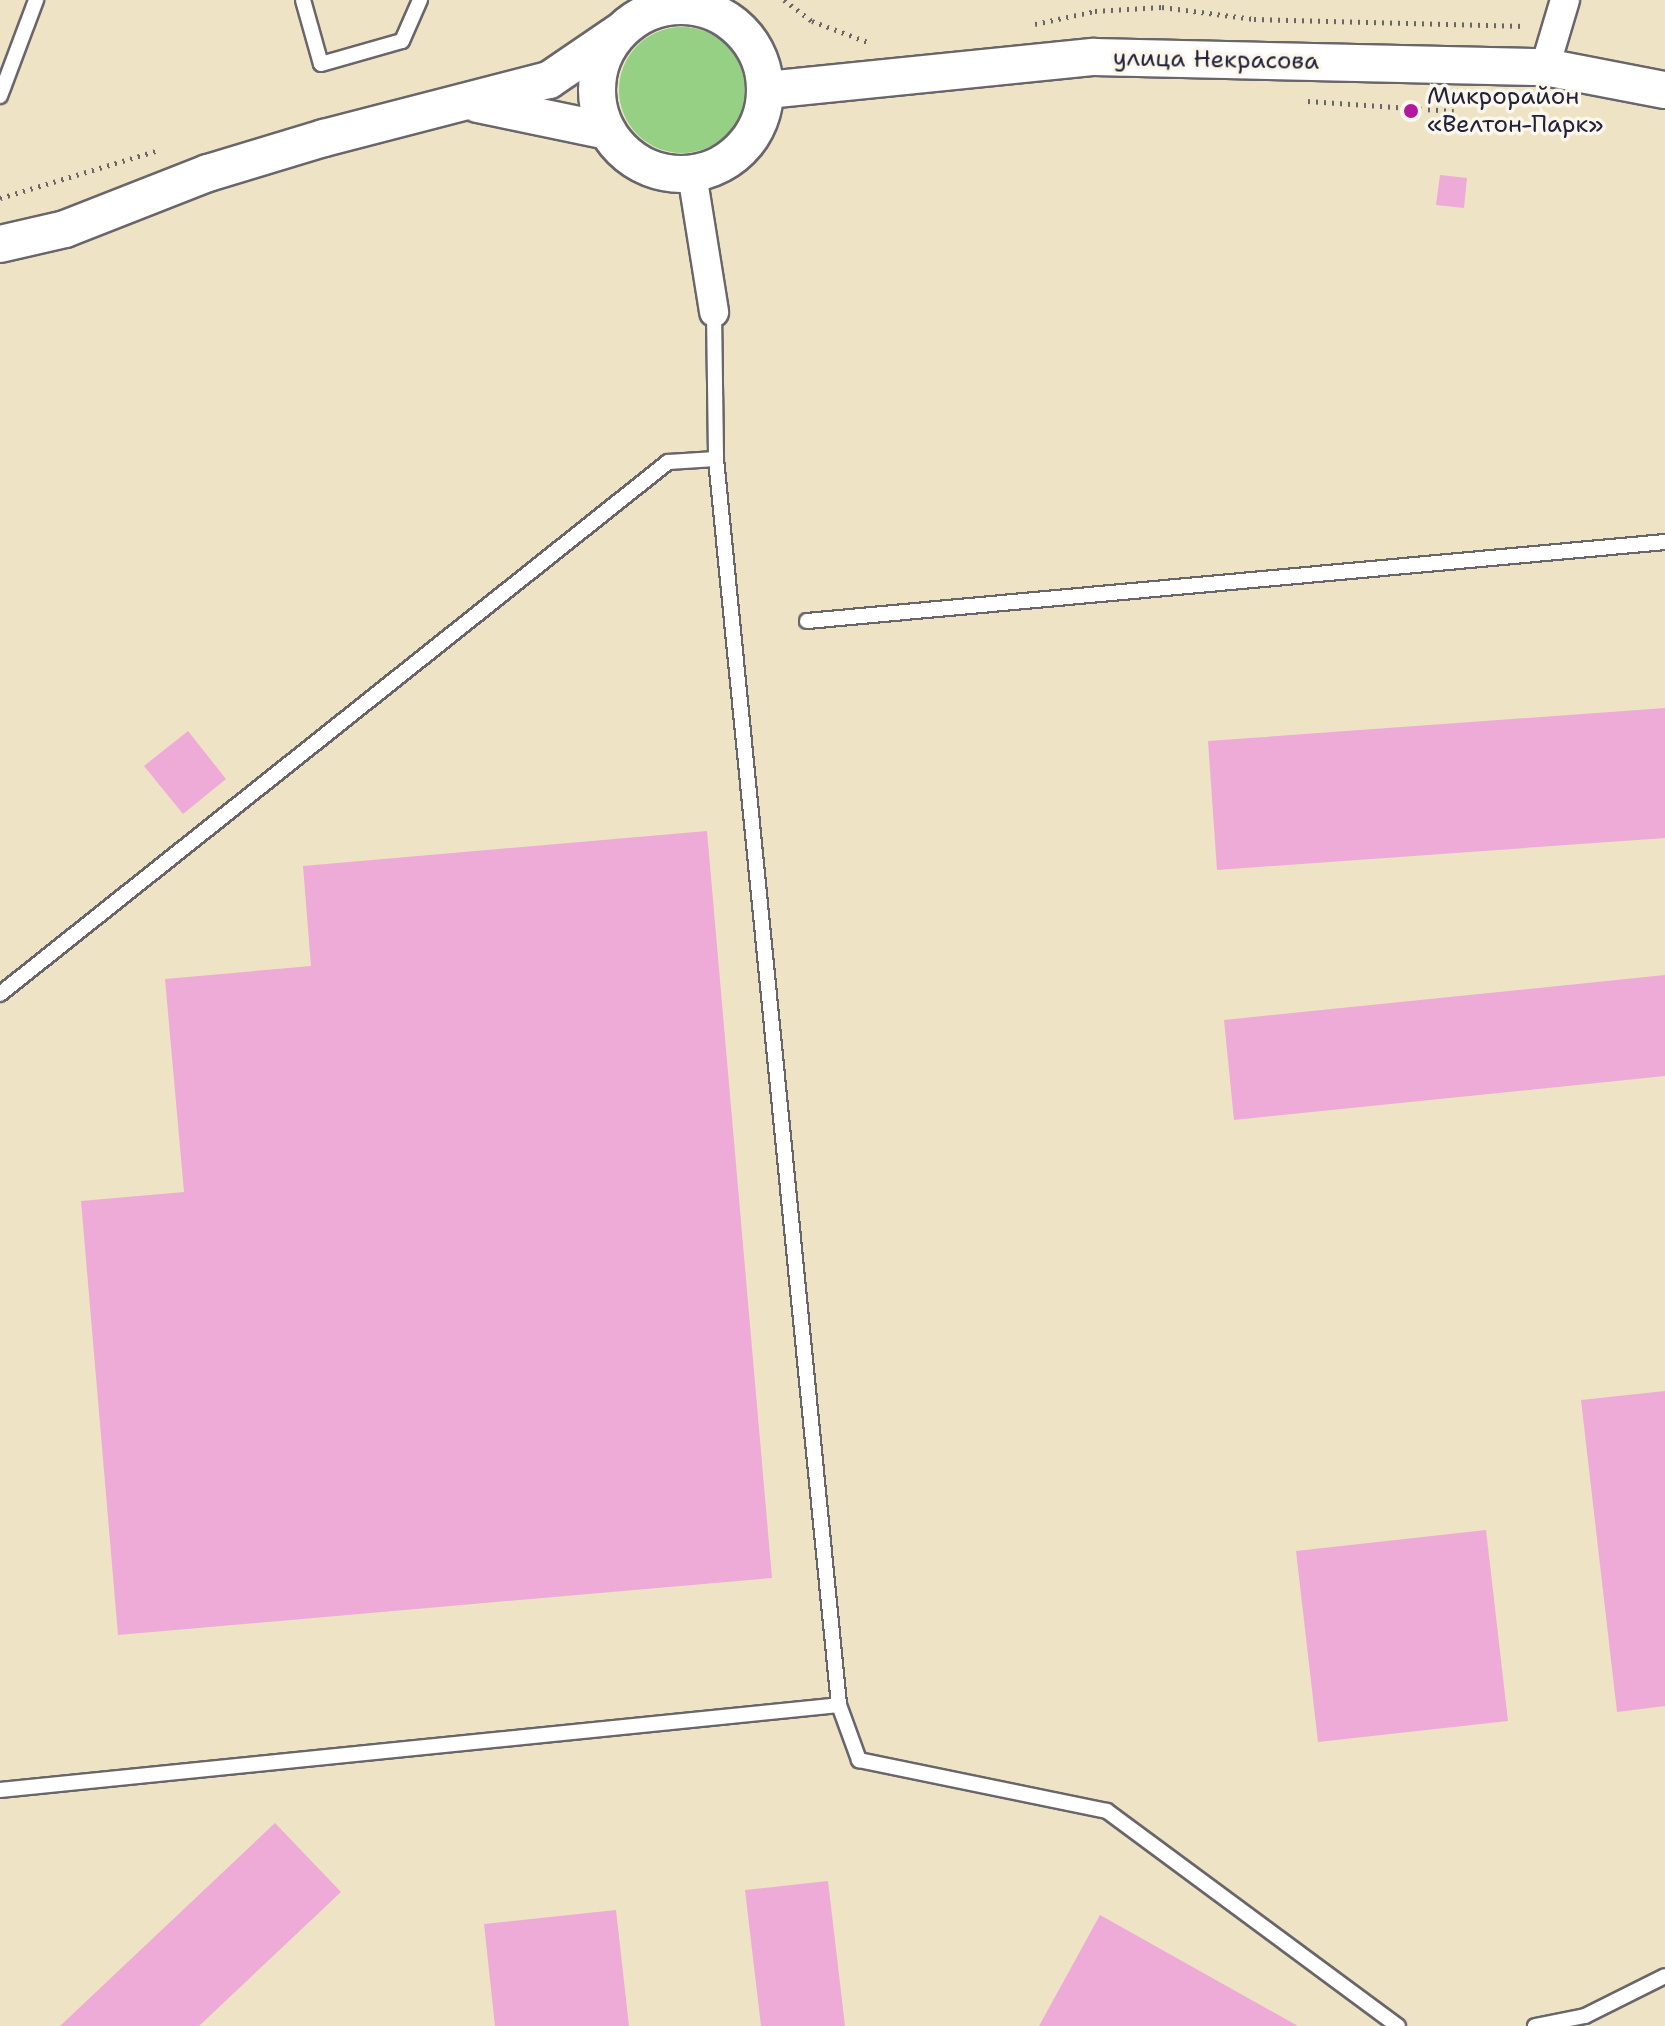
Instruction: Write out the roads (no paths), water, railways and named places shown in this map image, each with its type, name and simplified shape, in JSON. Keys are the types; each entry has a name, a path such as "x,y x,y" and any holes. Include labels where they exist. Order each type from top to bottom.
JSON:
{"street":[{"path":"1545,67 1565,0"},
{"path":"0,244 65,229 208,173 324,138 473,103 549,80 647,12 683,3 724,16 755,47 767,90 761,120 745,146 721,165 692,174 658,172 639,162 607,131 597,98 599,74 618,33"},
{"name":"улица Некрасова","path":"767,90 1094,57 1545,67 1665,90"},
{"path":"473,103 607,131"},
{"path":"692,174 714,312"}],"lane":[{"path":"0,96 36,0"},
{"path":"303,0 321,64 402,41 420,0"},
{"path":"714,312 716,459 839,1705 859,1760 1107,1811 1398,2026"},
{"path":"0,994 668,462 716,459"},
{"path":"807,621 1665,542"},
{"path":"0,1790 839,1705"},
{"path":"1535,2026 1585,2016 1665,1976"}],"place":[{"name":"Микрорайон «Велтон-Парк»","path":"1411,111"}]}
